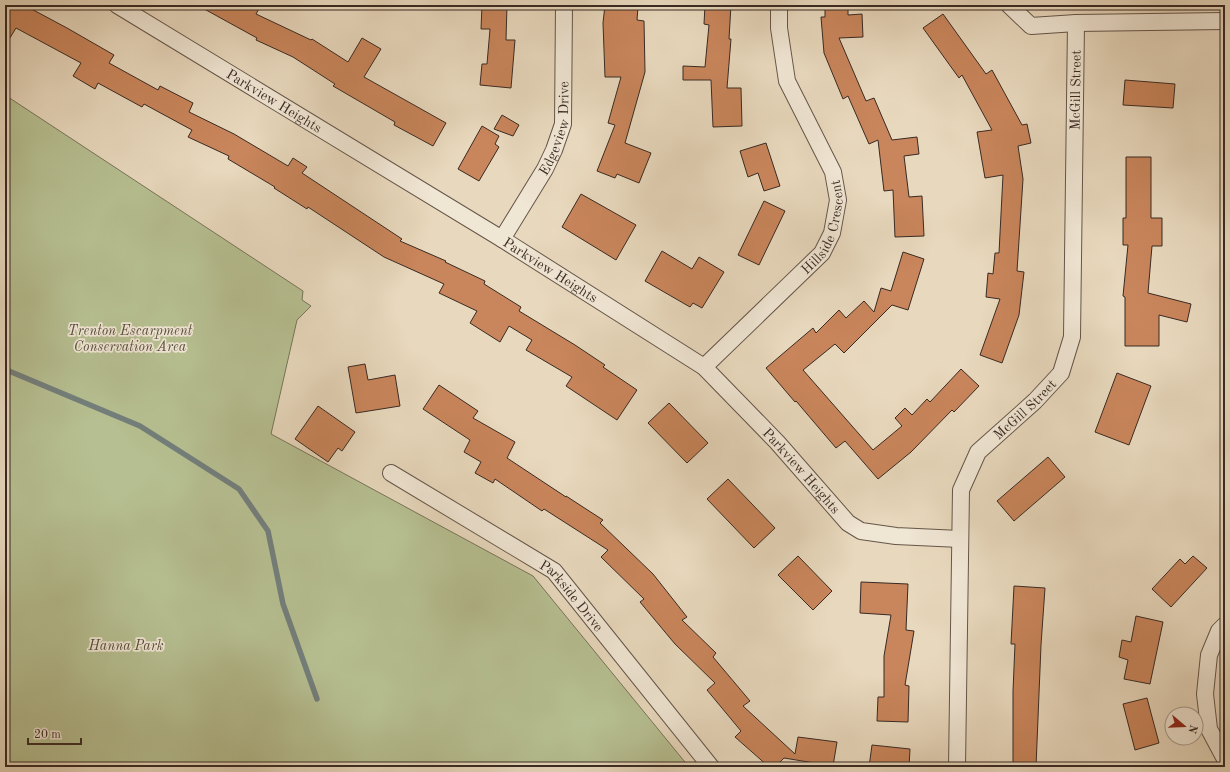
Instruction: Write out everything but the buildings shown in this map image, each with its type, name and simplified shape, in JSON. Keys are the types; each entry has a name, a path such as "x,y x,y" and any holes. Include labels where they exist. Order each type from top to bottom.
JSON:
{"street":[{"name":"Parkview Heights","path":"117,5 502,238 704,367 777,442 848,523 862,531 896,536 960,539"},
{"name":"Edgeview Drive","path":"502,238 545,169 554,150 563,124 564,5"},
{"name":"Hillside Crescent","path":"704,367 822,253 832,232 838,200 833,172 787,81 779,28 779,5"},
{"path":"1009,5 1031,26 1076,23 1225,21"},
{"name":"McGill Street","path":"957,767 962,490 978,452 1035,401 1061,373 1072,337 1076,23"},
{"name":"Parkside Drive","path":"391,473 554,571 711,767"},
{"path":"1225,625 1219,631 1209,655 1205,694 1209,728 1225,759"}],"green space":[{"name":"Trenton Escarpment Conservation Area","path":"5,95 303,291 302,300 311,306 297,320 271,434 533,576 689,767 5,767"}],"waterway":[{"path":"5,367 9,371 140,426 239,489 268,531 283,604 317,699"}],"park label":[{"name":"Hanna Park","path":"126,645"}]}
